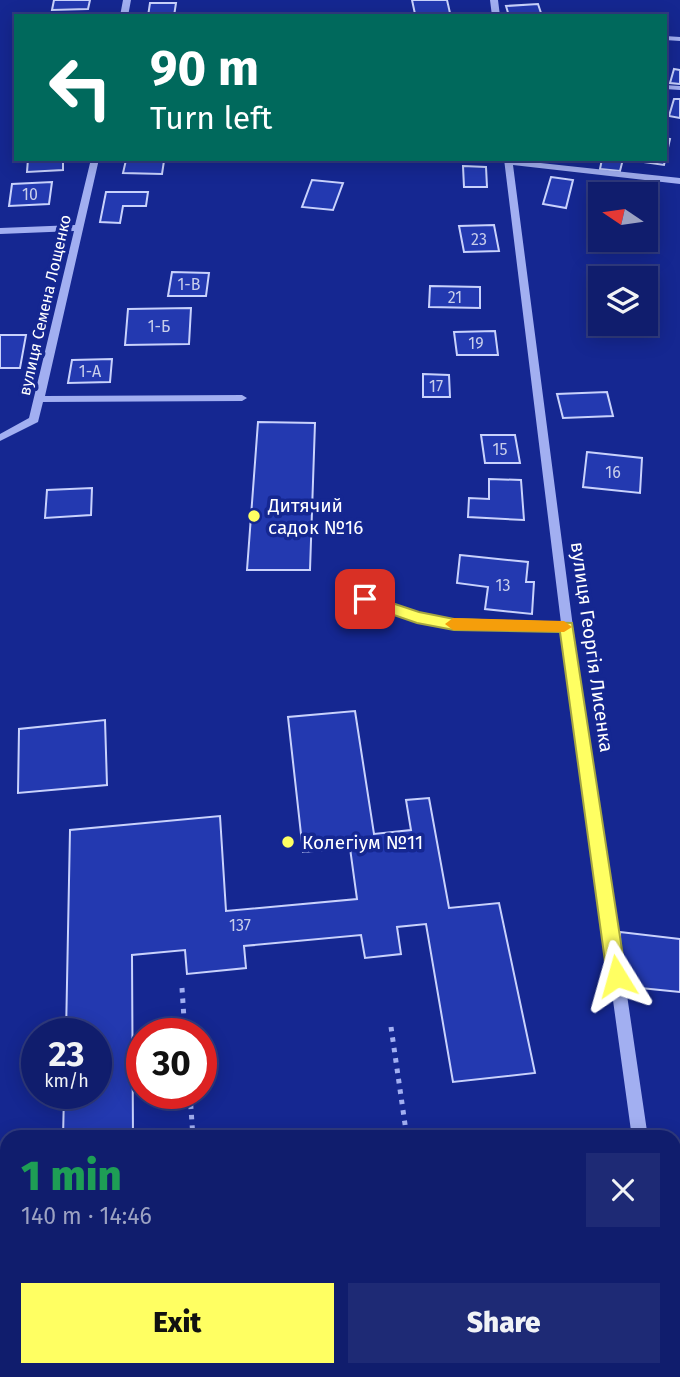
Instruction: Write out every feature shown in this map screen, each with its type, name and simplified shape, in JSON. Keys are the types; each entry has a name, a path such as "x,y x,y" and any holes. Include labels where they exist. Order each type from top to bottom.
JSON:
{"street":[{"name":"вулиця Семена Лощенко","path":"0,438 34,420 95,161"},
{"name":"вулиця Георгія Лисенка","path":"639,1130 567,627 508,161 680,181"},
{"path":"0,232 79,228"},
{"path":"365,599 417,617 454,624 567,627"}],"lane":[{"path":"38,399 242,398"}],"path":[{"path":"182,988 185,1018"},
{"path":"391,1027 406,1130"},
{"path":"191,1109 192,1130"}],"building":[{"path":"54,0 90,0 88,9 52,10"},
{"path":"412,0 447,0 450,13 415,14"},
{"path":"150,3 176,3 174,14 148,14"},
{"path":"538,4 541,14 508,14 506,6"},
{"path":"674,69 680,70 680,84 670,83"},
{"path":"674,99 680,99 680,118 669,116"},
{"path":"28,161 63,161 63,170 27,172"},
{"path":"126,161 164,161 162,174 123,173"},
{"path":"602,161 622,161 620,171 600,169"},
{"path":"643,161 665,161 664,165"},
{"path":"463,166 486,167 487,187 464,187"},
{"path":"551,177 573,180 566,208 543,204"},
{"path":"312,180 343,183 333,210 302,207"},
{"path":"52,182 49,204 9,206 12,184"},
{"path":"106,192 148,192 146,206 123,206 120,223 100,222"},
{"path":"494,225 499,251 464,252 459,226"},
{"path":"172,272 209,273 206,296 168,296"},
{"path":"430,286 480,287 480,308 429,307"},
{"path":"191,308 189,344 125,345 128,309"},
{"path":"495,331 498,355 457,355 454,332"},
{"path":"0,335 26,335 20,368 0,368"},
{"path":"112,359 110,382 68,383 72,360"},
{"path":"423,374 449,375 450,397 423,397"},
{"path":"607,392 613,416 563,418 557,394"},
{"path":"258,422 315,423 310,570 247,570"},
{"path":"481,435 515,435 520,463 485,463"},
{"path":"587,452 642,458 640,493 583,487"},
{"path":"489,479 521,480 524,520 468,517 469,498 489,499"},
{"path":"92,488 91,515 45,518 47,490"},
{"path":"460,555 528,562 526,582 534,582 532,614 485,609 488,587 457,583"},
{"path":"355,711 374,834 411,830 406,800 429,798 449,908 499,903 535,1073 453,1082 426,924 397,927 401,954 365,958 361,935 244,946 246,968 187,974 185,950 132,955 132,1018 126,1018 126,1109 133,1109 133,1130 63,1130 64,1109 112,1109 112,1018 66,1018 70,830 220,816 226,911 357,899 350,848 303,852 288,717"},
{"path":"105,720 107,785 18,793 19,729"},
{"path":"620,932 680,939 680,992 621,986"}],"slow traffic":[{"path":"453,624 564,627"}],"place":[{"name":"Дитячий садок №16","path":"254,516"},
{"name":"Колегіум №11","path":"288,842"}],"route":[{"path":"365,599 417,617 454,624 567,627 617,976"}]}
